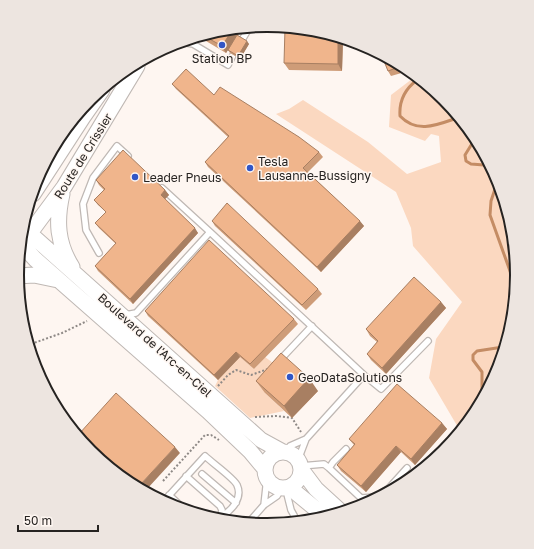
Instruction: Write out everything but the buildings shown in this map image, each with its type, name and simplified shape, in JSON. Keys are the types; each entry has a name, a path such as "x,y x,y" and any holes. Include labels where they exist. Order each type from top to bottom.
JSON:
{"main road":[{"name":"Route de Crissier","path":"28,235 64,187 134,71"},
{"name":"Route de Crissier","path":"50,166 88,110"},
{"path":"64,187 58,216 58,226 64,251 76,274"},
{"name":"Boulevard de l'Arc-en-Ciel","path":"27,239 76,274 260,440 294,460 316,489 336,507"},
{"name":"Boulevard de l'Arc-en-Ciel","path":"26,241 35,259 208,411 250,451 266,474"},
{"path":"24,276 34,275 60,281"},
{"path":"286,487 294,484 298,480 294,460 276,454 271,457 267,463 266,474 273,485 286,487 319,512"}],"lane":[{"path":"242,40 246,33"},
{"path":"191,44 228,65 233,55"},
{"path":"99,253 86,230 83,204 93,178 117,146 135,162"},
{"path":"158,184 381,389 428,341"},
{"path":"122,315 131,315 136,313 210,232"},
{"path":"276,364 312,326"},
{"path":"294,460 306,439 364,375"},
{"path":"294,460 290,446 298,441 306,439"},
{"path":"329,468 346,449"},
{"path":"172,498 169,495 204,456 236,484 238,494 236,503 225,514"},
{"path":"294,460 324,464 362,498"},
{"path":"396,481 407,468"},
{"path":"202,474 236,503"},
{"path":"264,505 266,474"},
{"path":"186,476 220,506 222,513"},
{"path":"253,517 264,505 278,496 286,487"},
{"path":"286,487 291,510 294,516"}],"path":[{"path":"34,343 88,321"},
{"path":"214,389 228,375 236,370 251,375 263,372 276,364"},
{"path":"253,417 276,416 292,418 306,439"}],"shaded area":[{"path":"412,79 450,114 469,139 485,167 497,196 505,227 508,243 510,274 508,306 502,337 492,367 485,382 469,410 457,426 429,378 436,339 462,302 413,246 411,228 396,192 276,114 289,109 303,100 368,142 407,174 441,162 439,136 431,134 425,141 389,127 391,95"},
{"path":"240,357 254,369 265,357 284,371 265,393 284,411 250,418 215,386 218,380"}],"waterway":[{"path":"415,82 409,87 404,96 400,116 407,122 420,126 435,125 454,119"},
{"path":"472,144 465,155 466,161 471,164 484,165"},
{"path":"495,190 491,201 490,215 510,270"},
{"path":"482,387 482,372 473,360 473,355 477,351 499,348"}],"place":[{"name":"Station BP","path":"222,45"},
{"name":"Tesla Lausanne-Bussigny","path":"250,168"},
{"name":"Leader Pneus","path":"135,177"},
{"name":"GeoDataSolutions","path":"290,377"}]}
